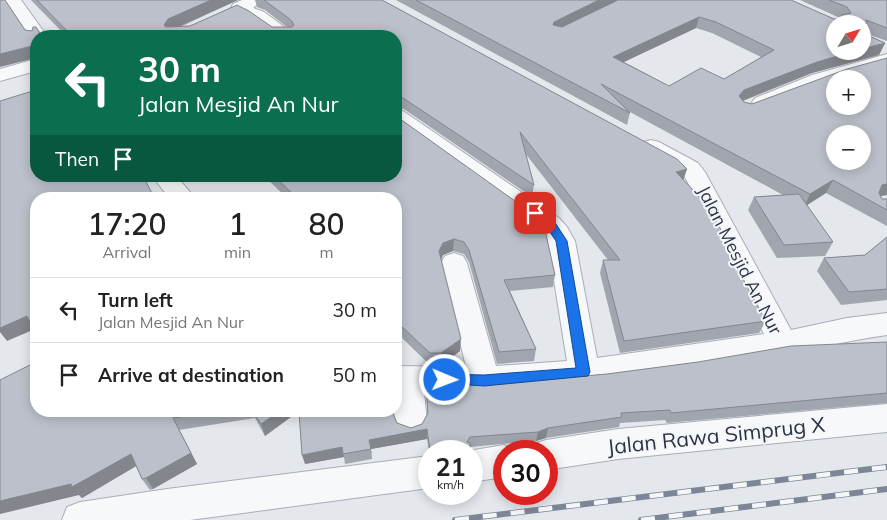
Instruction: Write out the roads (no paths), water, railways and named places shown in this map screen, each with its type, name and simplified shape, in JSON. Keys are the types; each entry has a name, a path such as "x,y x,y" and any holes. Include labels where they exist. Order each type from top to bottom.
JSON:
{"street":[{"path":"13,0 34,30"},
{"path":"255,0 231,11 258,16 277,30"},
{"path":"747,108 884,52"},
{"path":"0,75 30,67"},
{"path":"402,119 550,224 558,233 562,241 584,372"},
{"name":"Jalan Mesjid An Nur","path":"402,379 484,380 584,372 783,343 698,177 690,168 631,137"},
{"path":"168,182 178,192"},
{"path":"454,263 484,380"},
{"path":"783,343 887,324"},
{"path":"402,379 411,422"},
{"name":"Jalan Rawa Simprug X","path":"558,453 618,444 887,418"},
{"path":"80,520 156,506 332,486 418,474"}],"railway":[{"path":"455,520 887,467"},
{"path":"641,520 887,489"}]}
